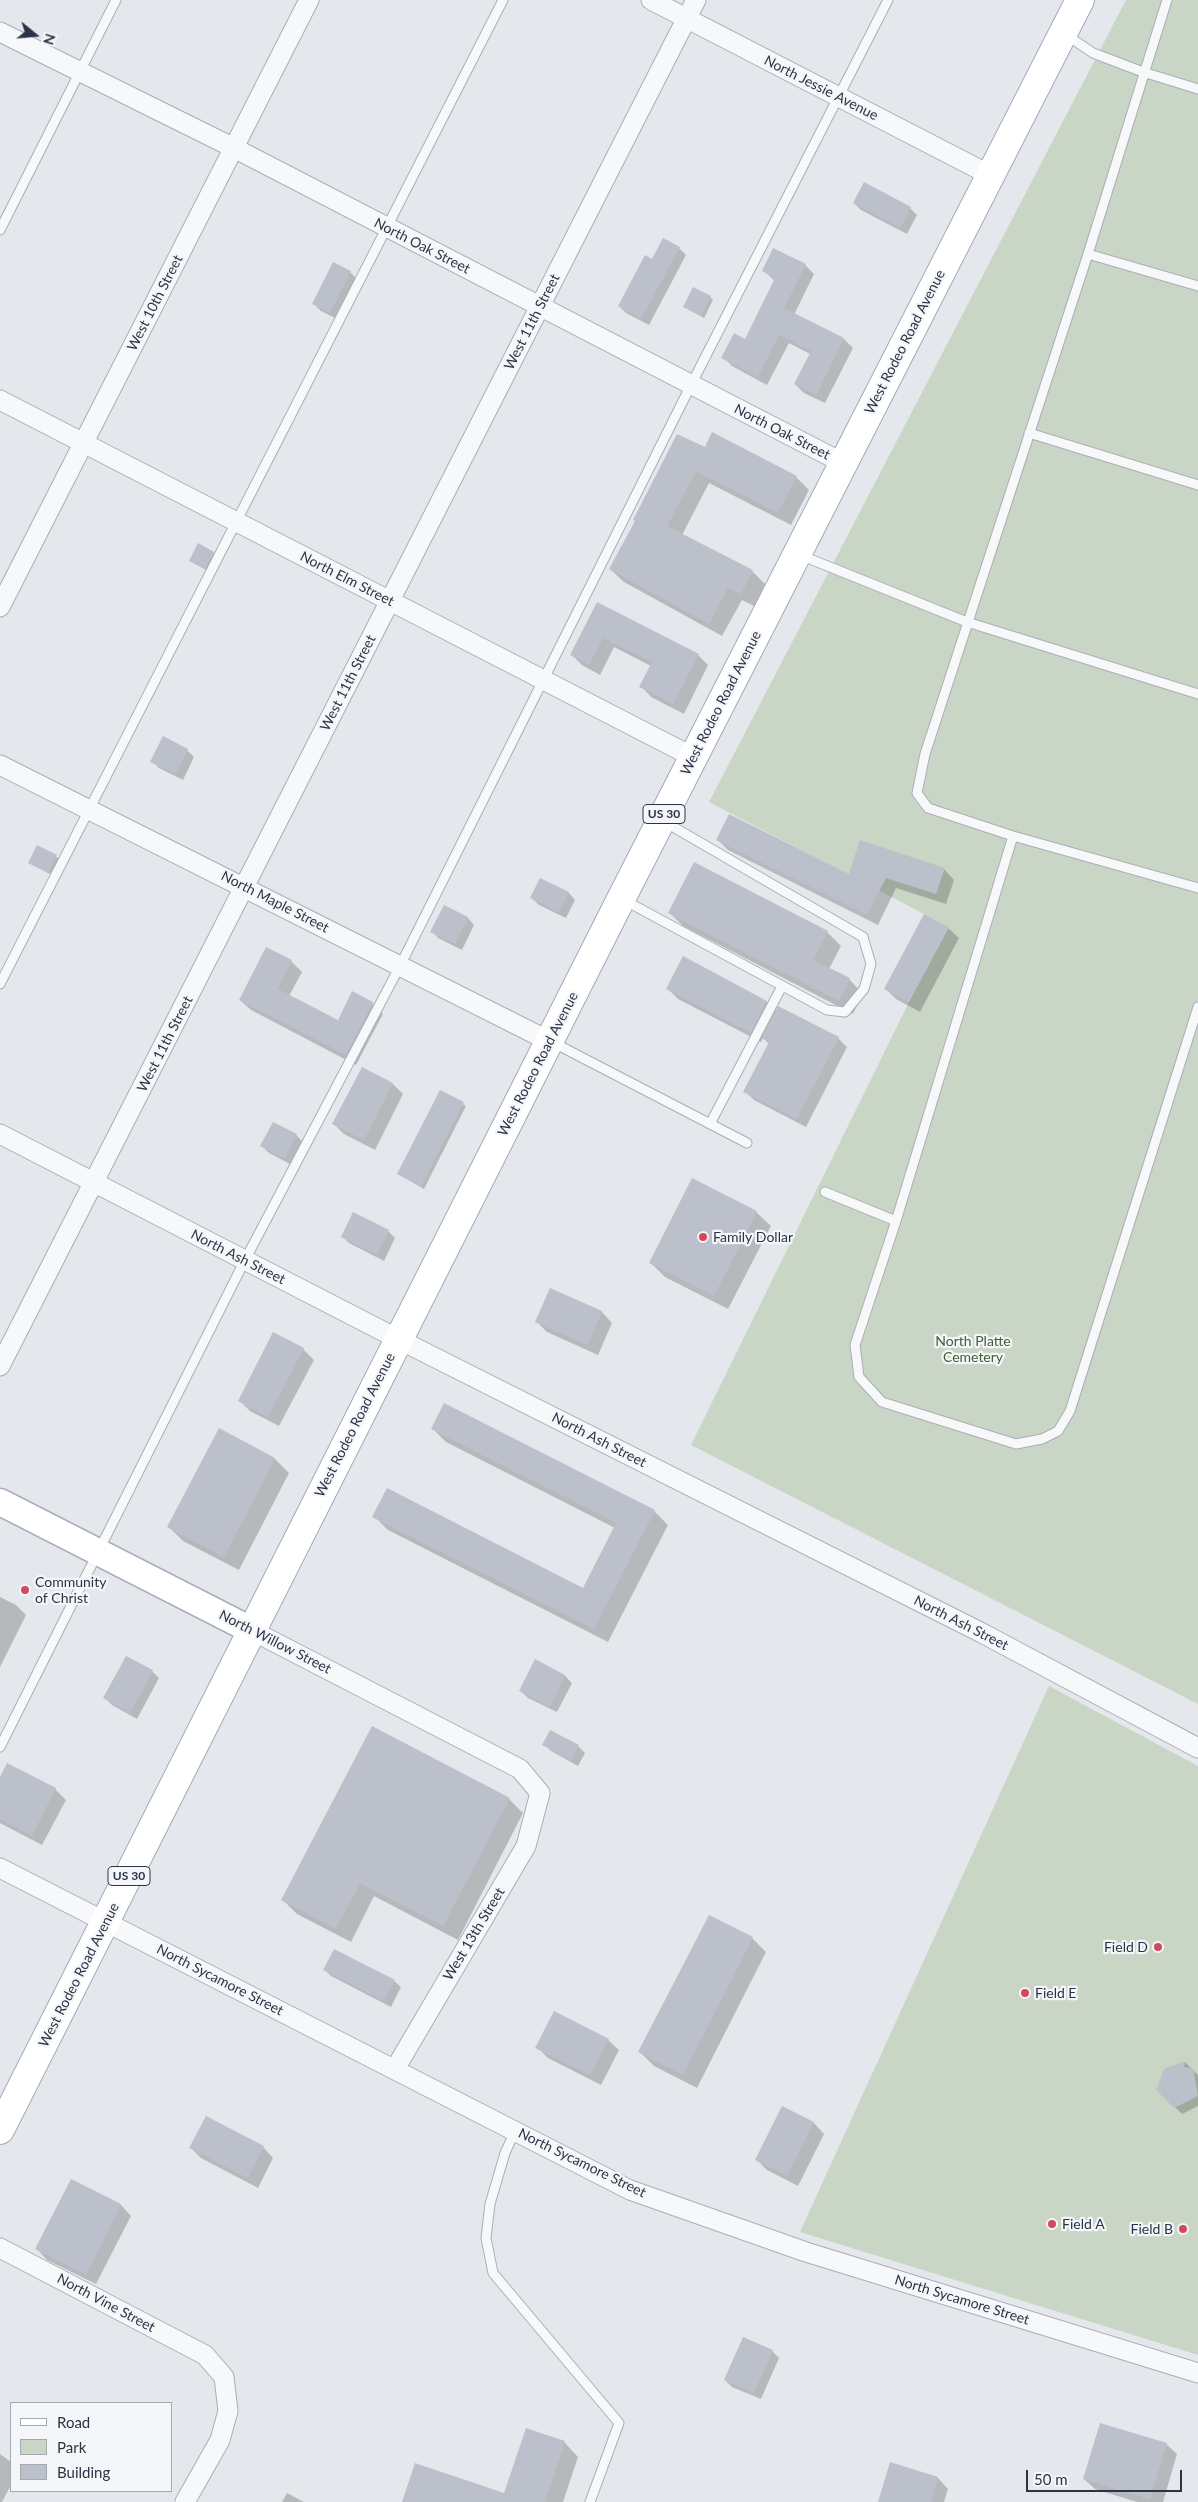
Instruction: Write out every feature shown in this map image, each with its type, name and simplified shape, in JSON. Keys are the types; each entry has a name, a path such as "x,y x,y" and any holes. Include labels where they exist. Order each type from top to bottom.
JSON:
{"main road":[{"name":"West Rodeo Road Avenue","path":"0,2130 661,820 1080,0"},
{"name":"North Willow Street","path":"0,1502 251,1630"}],"street":[{"name":"West 10th Street","path":"0,606 309,0"},
{"name":"North Jessie Avenue","path":"651,0 990,175"},
{"name":"West 11th Street","path":"0,1366 696,0"},
{"name":"North Oak Street","path":"0,32 234,148 843,463"},
{"name":"North Elm Street","path":"0,400 693,757"},
{"name":"North Maple Street","path":"0,764 549,1041"},
{"name":"North Ash Street","path":"0,1134 398,1339 982,1633 1198,1748"},
{"name":"North Willow Street","path":"251,1630 520,1769 540,1793"},
{"name":"West 13th Street","path":"394,2069 526,1846 540,1793"},
{"name":"North Sycamore Street","path":"0,1868 630,2190 806,2252 1198,2373"},
{"name":"North Vine Street","path":"0,2248 205,2355 224,2378 228,2411 220,2440 185,2502"}],"lane":[{"path":"0,230 116,0"},
{"path":"0,984 503,0"},
{"path":"0,1747 245,1260 400,966 691,385 888,0"},
{"path":"1167,0 1143,72 1088,254 925,754 917,793 928,808 1013,836 1198,888"},
{"path":"1063,33 1092,53 1143,72 1198,89"},
{"path":"1088,254 1198,286"},
{"path":"1029,433 1198,485"},
{"path":"797,554 967,622 1198,694"},
{"path":"621,899 827,1010 845,1012 864,989 871,964 863,937 661,820"},
{"path":"1013,836 896,1221 855,1345 858,1377 882,1402 1016,1444 1042,1439 1058,1430 1070,1411 1198,1007"},
{"path":"710,1124 782,986"},
{"path":"549,1041 748,1143"},
{"path":"825,1192 896,1221"},
{"path":"515,2131 505,2152 490,2204 486,2238 493,2273 619,2423 590,2502"}],"green space":[{"name":"North Platte Cemetery","path":"1126,0 1198,0 1198,1704 691,1445 909,1002 949,927 709,802"},
{"path":"1049,1686 1198,1766 1198,2355 800,2232"}],"building":[{"path":"864,182 911,207 900,228 853,203"},
{"path":"663,238 680,247 641,319 618,306 645,255 652,259"},
{"path":"773,248 806,264 784,308 844,338 816,395 794,384 811,351 779,335 758,377 721,358 734,333 745,339 775,278 762,271"},
{"path":"333,262 351,271 330,313 312,304"},
{"path":"693,287 711,296 701,316 683,307"},
{"path":"712,432 797,476 778,513 696,471 667,526 753,570 741,594 728,587 709,624 609,569 635,521 633,520 677,434 705,447"},
{"path":"198,543 214,552 205,569 189,561"},
{"path":"597,602 699,654 673,704 639,687 652,662 603,638 589,665 570,655"},
{"path":"163,736 188,749 176,774 150,762"},
{"path":"729,814 849,874 860,840 945,868 936,894 886,878 867,915 716,840"},
{"path":"37,845 57,855 48,873 28,863"},
{"path":"694,862 828,931 813,960 850,978 839,1001 668,913"},
{"path":"540,878 569,892 559,912 530,898"},
{"path":"444,905 468,917 455,944 430,932"},
{"path":"924,914 949,927 909,1002 884,989"},
{"path":"266,947 292,960 278,989 338,1020 352,991 373,1002 346,1055 239,1000"},
{"path":"683,956 767,1001 751,1033 666,989"},
{"path":"778,1006 839,1037 797,1119 743,1092 769,1042 762,1038"},
{"path":"362,1067 393,1083 364,1140 332,1124"},
{"path":"440,1090 464,1102 421,1186 397,1174"},
{"path":"273,1122 297,1134 285,1159 260,1146"},
{"name":"Family Dollar","path":"692,1178 757,1211 714,1296 649,1263"},
{"path":"353,1212 389,1230 377,1255 341,1237"},
{"path":"550,1288 602,1311 588,1345 535,1322"},
{"path":"273,1332 304,1348 268,1417 238,1401"},
{"path":"444,1403 655,1510 594,1629 372,1517 387,1488 583,1588 616,1523 431,1429"},
{"path":"219,1428 275,1458 224,1557 167,1527"},
{"path":"126,1656 153,1670 130,1713 103,1698"},
{"path":"535,1659 565,1675 550,1707 519,1691"},
{"path":"372,1726 510,1798 443,1926 360,1883 336,1929 281,1900"},
{"path":"550,1730 579,1745 571,1760 542,1745"},
{"path":"7,1763 56,1788 32,1836 0,1819 0,1777"},
{"path":"709,1915 753,1937 683,2075 638,2052"},
{"path":"334,1949 395,1980 384,2001 323,1970"},
{"path":"554,2011 609,2039 590,2075 535,2048"},
{"path":"1185,2061 1184,2067 1193,2068 1198,2096 1174,2108 1156,2090 1164,2069"},
{"path":"782,2106 814,2122 787,2176 755,2160"},
{"path":"206,2116 264,2146 248,2178 189,2148"},
{"path":"71,2179 121,2204 86,2275 35,2249"},
{"path":"743,2337 773,2350 754,2393 724,2380"},
{"path":"1100,2423 1167,2443 1150,2499 1083,2479"},
{"path":"526,2428 565,2441 545,2502 402,2502 415,2463 504,2493"},
{"path":"890,2462 938,2477 931,2502 878,2502"}],"place":[{"name":"Family Dollar","path":"703,1237"},
{"name":"Community of Christ","path":"25,1590"},
{"name":"Field D","path":"1158,1947"},
{"name":"Field E","path":"1025,1993"},
{"name":"Field A","path":"1052,2224"},
{"name":"Field B","path":"1183,2229"}]}
